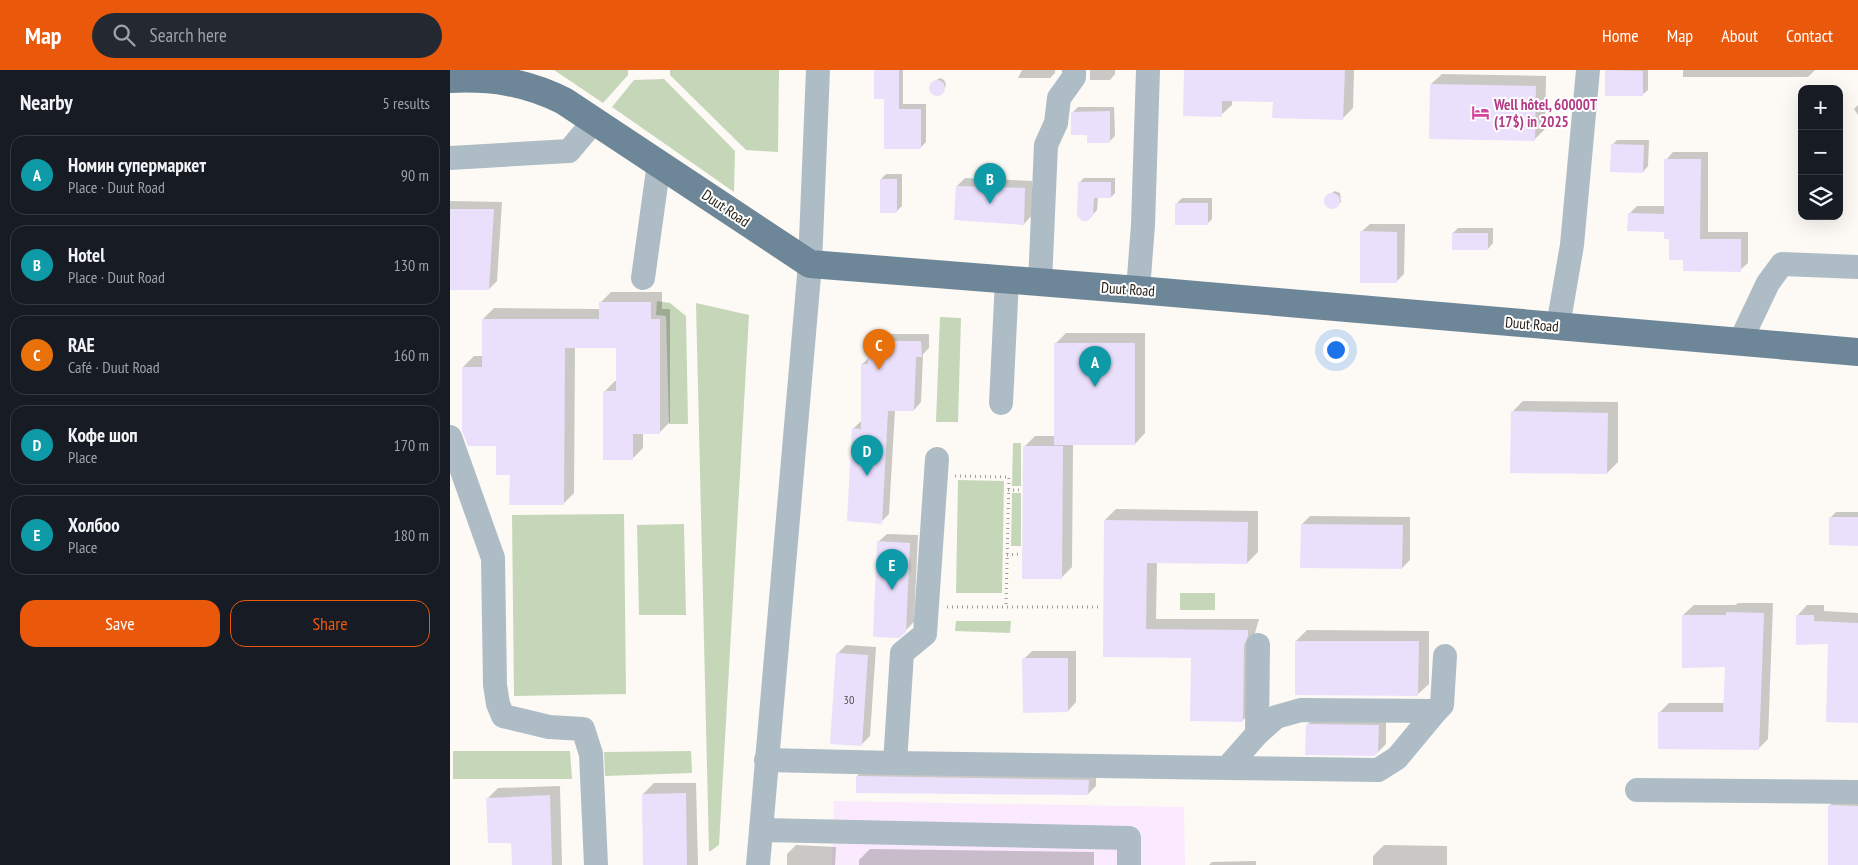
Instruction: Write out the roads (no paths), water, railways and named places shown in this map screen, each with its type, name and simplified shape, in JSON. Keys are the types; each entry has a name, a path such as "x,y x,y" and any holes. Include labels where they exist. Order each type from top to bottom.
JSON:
{"main road":[{"name":"Duut Road","path":"450,79 496,80 524,77 538,89 564,101 595,120 810,264 1138,290 1858,352"}],"street":[{"path":"758,865 810,264 818,70"},
{"path":"1040,283 1046,145 1056,123 1059,98 1074,77 1074,70"},
{"path":"1138,290 1143,225 1148,70"},
{"path":"1558,326 1572,245 1588,70"},
{"path":"450,158 569,151 595,120"},
{"path":"643,278 659,163"},
{"path":"1740,342 1768,282 1782,264 1858,267"},
{"path":"1001,403 1007,280"},
{"path":"450,438 493,558 495,685 498,704 503,716 549,727 583,729 591,754 596,865"},
{"path":"896,763 902,653 924,634 936,467"},
{"path":"1257,734 1258,645"},
{"path":"766,760 1378,770 1397,758 1442,705 1445,656"},
{"path":"1227,768 1257,734 1276,717 1301,710 1436,711"},
{"path":"1637,790 1858,792"},
{"path":"761,830 1129,838 1129,865"}],"place":[{"name":"Well hôtel, 60000T (17$) in 2025","path":"1480,113"},
{"name":"Hotel","path":"990,204"},
{"name":"RAE","path":"879,370"},
{"name":"Номин супермаркет","path":"1095,387"},
{"name":"Кофе шоп","path":"867,476"},
{"name":"Холбоо","path":"892,590"}]}
